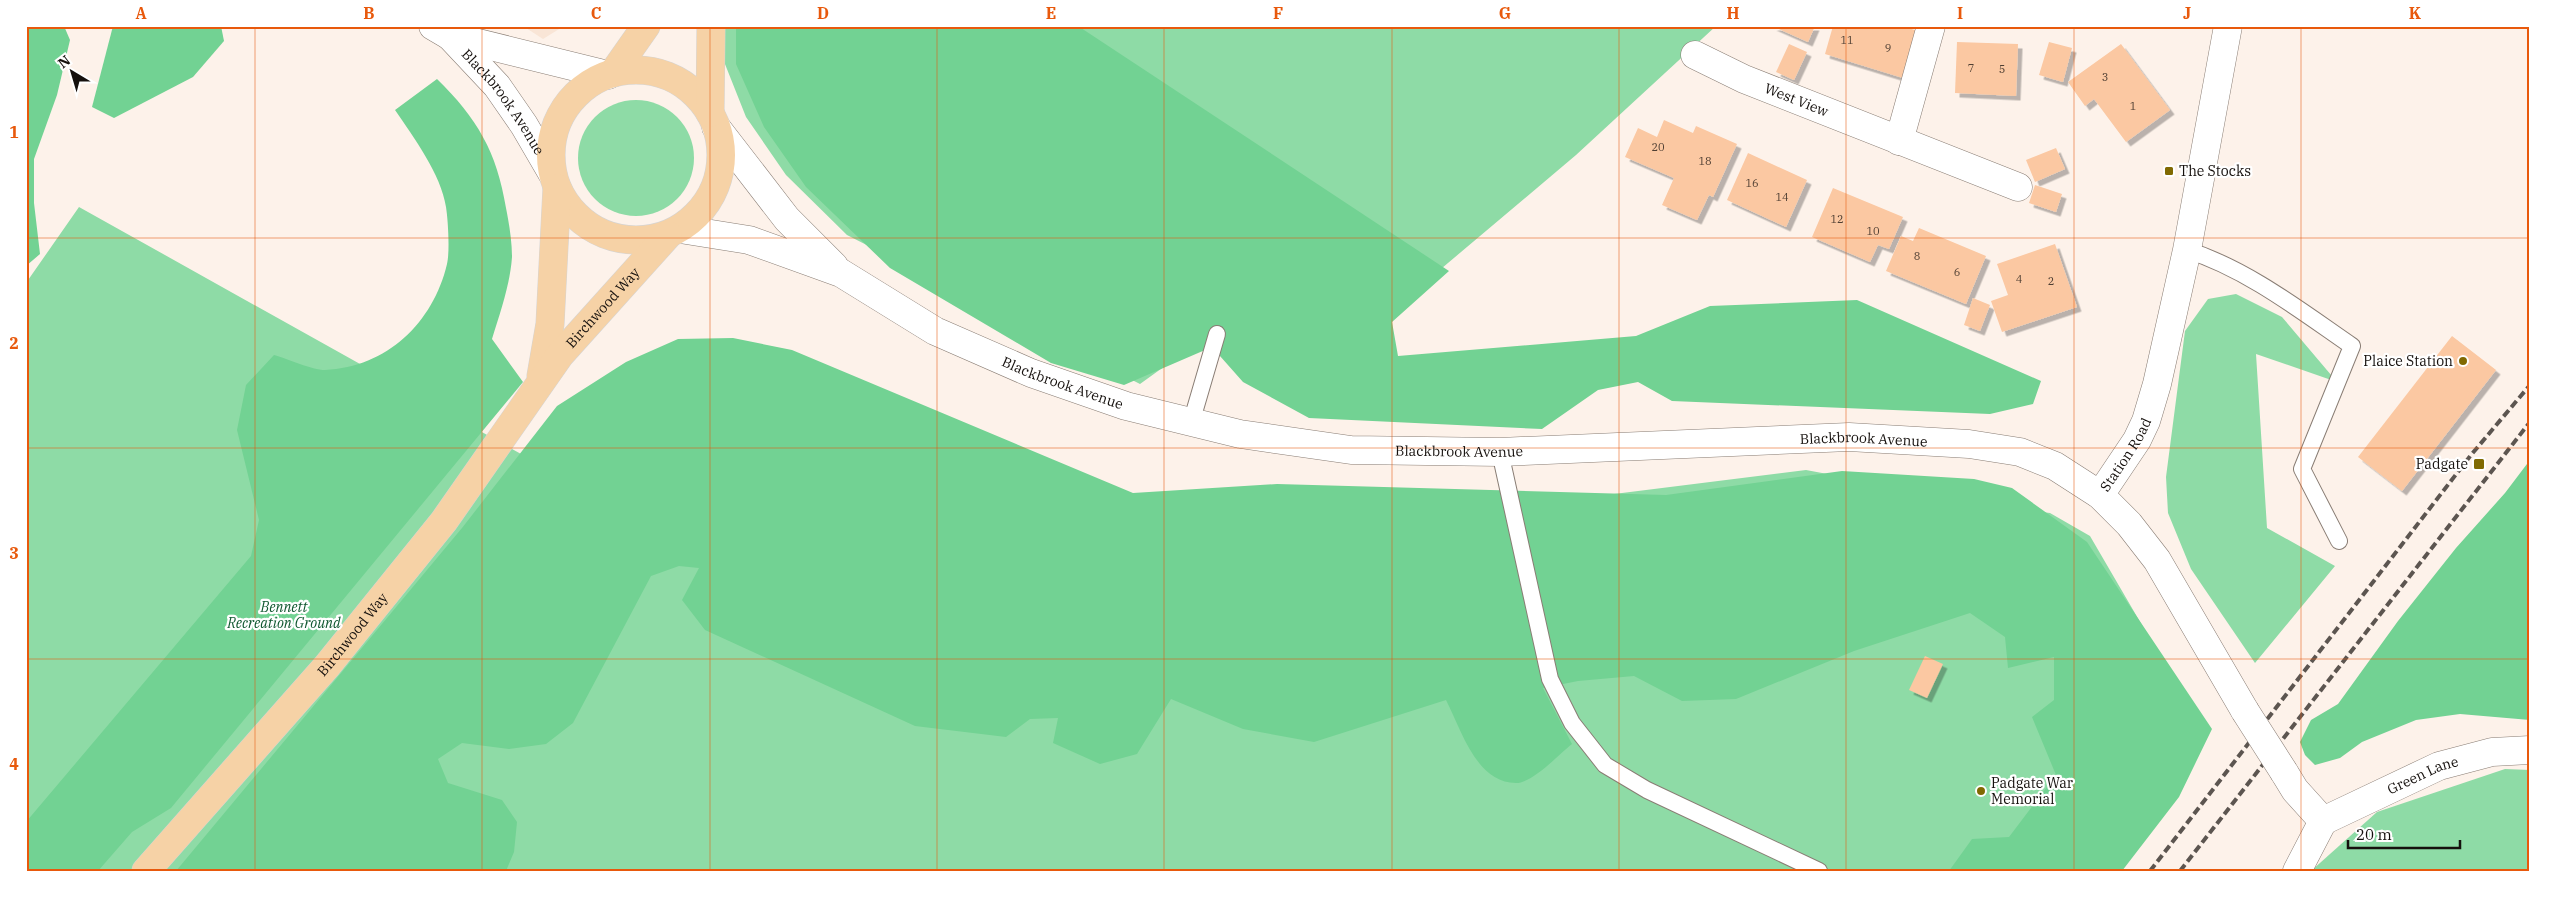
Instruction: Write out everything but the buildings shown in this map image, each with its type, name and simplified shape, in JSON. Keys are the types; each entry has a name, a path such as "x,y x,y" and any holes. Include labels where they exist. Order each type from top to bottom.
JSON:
{"main road":[{"path":"611,74 646,26"},
{"path":"711,26 713,120 721,155 716,184 702,209 674,232 642,241 615,239 590,228 570,211 554,180 550,148 556,124 568,103 586,86 611,74 642,70 669,77 693,92 713,120"},
{"name":"Birchwood Way","path":"540,382 550,324 554,180"},
{"name":"Birchwood Way","path":"146,871 320,674 444,521 560,355 674,232"}],"street":[{"path":"1899,141 1931,26"},
{"name":"Station Road","path":"2228,26 2187,250 2157,384 2146,421 2137,440 2100,495 2129,524 2157,560 2245,711 2295,790 2323,821"},
{"name":"Blackbrook Avenue","path":"441,31 611,74"},
{"name":"Blackbrook Avenue","path":"441,31 496,86 524,125 554,180"},
{"name":"West View","path":"1694,55 1744,80 2018,187"},
{"name":"Blackbrook Avenue","path":"713,120 787,219 841,273"},
{"name":"Blackbrook Avenue","path":"674,232 749,240 841,273 935,331 1022,370 1126,406 1240,434 1351,450 1500,452 1849,437 1969,444 2020,452 2055,466 2100,495"},
{"name":"Green Lane","path":"2323,821 2439,766 2492,752 2530,750"},
{"path":"2297,871 2323,821"}],"lane":[{"path":"2187,250 2210,257 2281,298 2352,346 2302,469 2339,541"},
{"path":"1191,423 1217,334"},
{"path":"1500,452 1550,679 1572,723 1605,765 1647,790 1819,871"}],"shaded area":[{"path":"523,26 564,26 543,39"}],"green space":[{"path":"26,26 64,26 70,40 57,95 34,159 34,203 40,254 26,266"},
{"path":"113,26 221,26 224,41 193,77 114,118 92,107"},
{"path":"725,26 1716,26 1576,155 1288,398 1208,335 1140,384 847,235 786,175 746,117 721,54"},
{"path":"736,26 1078,26 1449,271 1392,322 1398,356 1636,336 1710,306 1857,300 2041,381 2033,404 1990,414 1672,401 1638,382 1598,390 1542,429 1309,418 1243,382 1212,347 1124,385 1051,363 890,268 806,187 764,127 736,64"},
{"path":"437,79 474,122 491,153 497,170 508,220 512,257 507,288 492,339 523,382 171,808 132,832 98,871 26,871 26,822 251,556 259,520 237,430 246,385 274,355 320,370 347,367 368,360 387,351 404,338 419,323 431,305 440,285 448,258 446,207 433,169 395,110"},
{"path":"636,100 658,104 677,117 690,136 694,158 690,180 677,199 658,212 636,216 614,212 595,199 582,180 578,158 582,136 595,117 614,104"},
{"name":"Bennett Recreation Ground","path":"79,207 548,469 1254,539 1806,470 2004,507 2050,513 2090,536 2199,723 2092,871 26,871 26,283"},
{"path":"2236,294 2282,317 2337,382 2256,354 2267,528 2335,566 2255,663 2191,569 2168,513 2166,477 2185,331 2208,299"},
{"path":"733,338 792,350 1133,493 1277,484 1666,495 1842,471 1974,479 2012,488 2087,542 2212,729 2179,797 2122,871 1949,871 1972,839 2009,837 2056,775 2032,717 2054,700 2054,657 2008,668 2005,637 1970,613 1854,651 1736,699 1682,701 1634,676 1578,681 1543,688 1572,744 1538,773 1523,782 1516,783 1502,781 1490,774 1480,764 1464,739 1446,700 1314,742 1243,729 1171,699 1137,754 1100,764 1053,743 1058,718 1030,719 1006,737 915,726 705,630 682,600 699,568 679,566 651,576 573,723 546,744 509,749 462,743 438,759 448,783 502,800 517,822 514,852 506,871 176,871 462,528 557,406 626,362 678,339"},
{"path":"2530,460 2530,720 2460,714 2416,720 2362,742 2340,758 2315,765 2305,755 2300,742 2311,720 2338,704 2398,621 2456,548 2505,493"},
{"path":"2505,769 2530,770 2530,871 2311,871 2377,812"}],"railway":[{"path":"2150,871 2471,455 2530,385"},
{"path":"2180,871 2530,422"}],"place":[{"name":"The Stocks","path":"2169,171"},
{"name":"Plaice Station","path":"2463,361"},
{"name":"Padgate","path":"2479,464"},
{"name":"Padgate War Memorial","path":"1981,791"}]}
